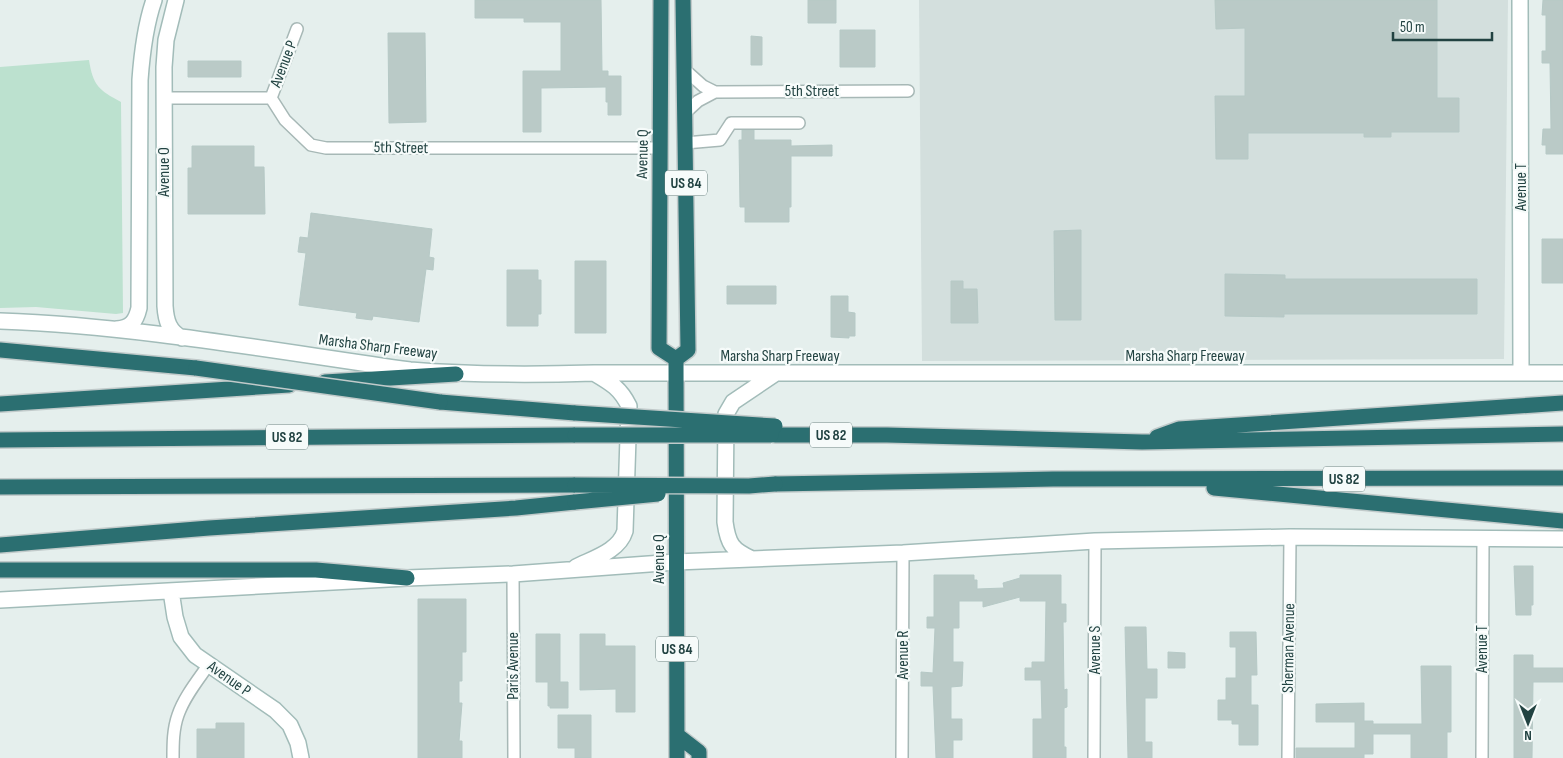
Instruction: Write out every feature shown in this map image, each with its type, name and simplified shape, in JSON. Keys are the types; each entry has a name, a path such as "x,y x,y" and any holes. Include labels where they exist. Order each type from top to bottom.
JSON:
{"highway":[{"name":"Avenue Q","path":"660,0 659,348 676,366 677,758"},
{"name":"US 84","path":"676,366 688,350 683,0"},
{"path":"0,350 196,368 440,402 775,430"},
{"path":"0,404 456,374"},
{"path":"1142,442 1180,429 1563,403"},
{"name":"US 82","path":"0,440 575,435 775,430 1142,442 1563,434"},
{"name":"US 82","path":"0,487 749,486 775,484 1126,479 1563,478"},
{"path":"1126,479 1563,521"},
{"path":"0,544 208,528 506,509 749,486"},
{"path":"0,570 316,570 407,578"},
{"path":"677,735 698,752 699,758"}],"main road":[{"name":"Avenue O","path":"117,330 132,325 139,308 142,51 146,25 154,0"},
{"name":"Avenue O","path":"176,0 166,40 164,98 166,317 171,330 182,338"},
{"name":"Avenue T","path":"1520,0 1521,373"},
{"path":"140,169 149,122 164,98 149,79 142,51"},
{"name":"Marsha Sharp Freeway","path":"0,321 43,322 117,330 410,370 456,374 594,373 676,366 776,373 1563,373"},
{"path":"571,570 617,545 623,539 625,531 629,406 622,392 594,373"},
{"path":"752,559 739,553 731,546 726,534 726,414 733,402 776,373"},
{"path":"0,600 513,574 676,562 903,553 1095,541 1290,537 1563,539"},
{"name":"Avenue P","path":"171,591 175,617 182,637 195,655 275,710 290,725 298,743 301,758"}],"street":[{"name":"Avenue P","path":"271,98 297,30"},
{"path":"684,69 703,86 715,92"},
{"name":"5th Street","path":"715,92 908,91"},
{"path":"685,113 698,101 715,92"},
{"path":"164,98 271,98"},
{"name":"5th Street","path":"271,98 285,120 312,145 326,148 660,148"},
{"path":"685,143 720,140 731,123 798,123"},
{"name":"Sherman Avenue","path":"1288,758 1290,537"},
{"name":"Avenue T","path":"1482,758 1483,539"},
{"name":"Avenue S","path":"1094,758 1095,541"},
{"name":"Avenue R","path":"902,758 903,553"},
{"name":"Paris Avenue","path":"513,574 514,758"},
{"path":"173,758 175,725 178,714 209,664"}],"shaded area":[{"path":"919,0 1508,0 1504,359 922,361"}],"green space":[{"path":"89,60 95,82 98,86 121,102 123,313 36,307 0,308 0,67"}],"building":[{"path":"475,0 601,0 602,71 608,71 608,76 621,76 621,115 608,115 606,87 541,88 541,132 523,132 523,71 561,71 561,22 524,22 524,18 475,18"},
{"path":"808,0 836,0 836,23 808,23"},
{"path":"1215,0 1437,0 1437,98 1459,98 1459,132 1391,132 1391,137 1364,137 1364,133 1248,133 1248,159 1216,159 1215,96 1245,96 1245,28 1216,29"},
{"path":"1543,0 1563,0 1563,154 1546,154 1546,145 1542,145 1543,129 1551,129 1550,63 1542,63 1542,51 1546,51 1546,15 1542,15"},
{"path":"840,30 875,30 875,67 840,67"},
{"path":"388,33 425,33 426,122 389,123"},
{"path":"751,36 762,37 762,65 751,65"},
{"path":"188,61 241,61 241,77 188,77"},
{"path":"742,130 754,130 754,140 791,140 791,146 832,145 832,156 791,156 791,207 789,207 789,222 745,222 745,207 740,207 739,140 742,140"},
{"path":"192,146 254,146 254,167 264,167 265,214 188,214 188,168 192,168"},
{"path":"311,213 432,229 429,257 434,258 433,270 426,269 419,322 373,316 372,320 356,318 357,313 299,305 306,253 298,252 300,237 308,238"},
{"path":"1081,230 1081,320 1055,320 1054,231"},
{"path":"1542,239 1563,239 1563,283 1542,283"},
{"path":"575,261 606,261 606,333 575,333"},
{"path":"507,270 538,270 538,280 541,280 541,314 538,314 538,326 507,326"},
{"path":"1225,274 1285,275 1285,279 1477,279 1477,314 1284,314 1284,317 1225,316"},
{"path":"951,281 963,281 963,289 977,289 978,323 951,323"},
{"path":"727,286 776,286 776,304 727,304"},
{"path":"831,296 848,296 848,312 855,313 855,336 849,336 849,338 831,337"},
{"path":"1514,566 1533,566 1533,605 1531,605 1531,615 1516,615"},
{"path":"934,575 974,575 974,580 977,580 977,589 1004,588 1003,583 1020,578 1020,575 1061,575 1061,604 1066,604 1066,622 1063,622 1064,690 1067,689 1067,707 1064,708 1064,747 1066,747 1066,758 1033,758 1033,719 1042,719 1041,680 1025,680 1025,668 1032,668 1032,662 1045,662 1046,601 1020,601 1020,597 983,607 983,601 959,601 959,628 953,628 953,662 963,662 962,686 951,687 951,719 962,719 962,740 953,740 953,758 936,758 933,686 921,686 921,672 933,673 935,628 927,628 927,617 934,617"},
{"path":"418,599 466,599 466,652 462,652 462,681 459,681 459,703 462,703 459,741 462,741 462,758 418,758"},
{"path":"1125,627 1146,627 1147,669 1157,669 1157,698 1145,698 1145,742 1152,742 1152,758 1128,758"},
{"path":"1230,632 1256,632 1257,675 1251,675 1251,705 1258,705 1258,745 1239,745 1239,724 1232,724 1232,720 1218,720 1218,700 1226,700 1226,678 1236,678 1236,647 1230,647"},
{"path":"536,634 560,634 560,682 568,682 568,708 550,708 548,706 548,682 536,682"},
{"path":"580,634 605,634 605,646 635,646 635,712 616,712 616,689 580,690"},
{"path":"1168,652 1185,653 1185,668 1168,668"},
{"path":"1514,655 1533,655 1533,668 1563,668 1563,682 1533,682 1532,758 1514,758"},
{"path":"1421,666 1451,666 1451,732 1447,732 1447,758 1411,758 1411,734 1373,734 1373,754 1364,754 1364,758 1296,758 1296,748 1355,748 1355,722 1316,722 1316,704 1364,703 1364,721 1373,721 1373,724 1422,724"},
{"path":"558,715 591,715 591,758 575,758 575,748 558,748"},
{"path":"216,723 244,723 244,758 197,758 197,729 216,729"}]}
